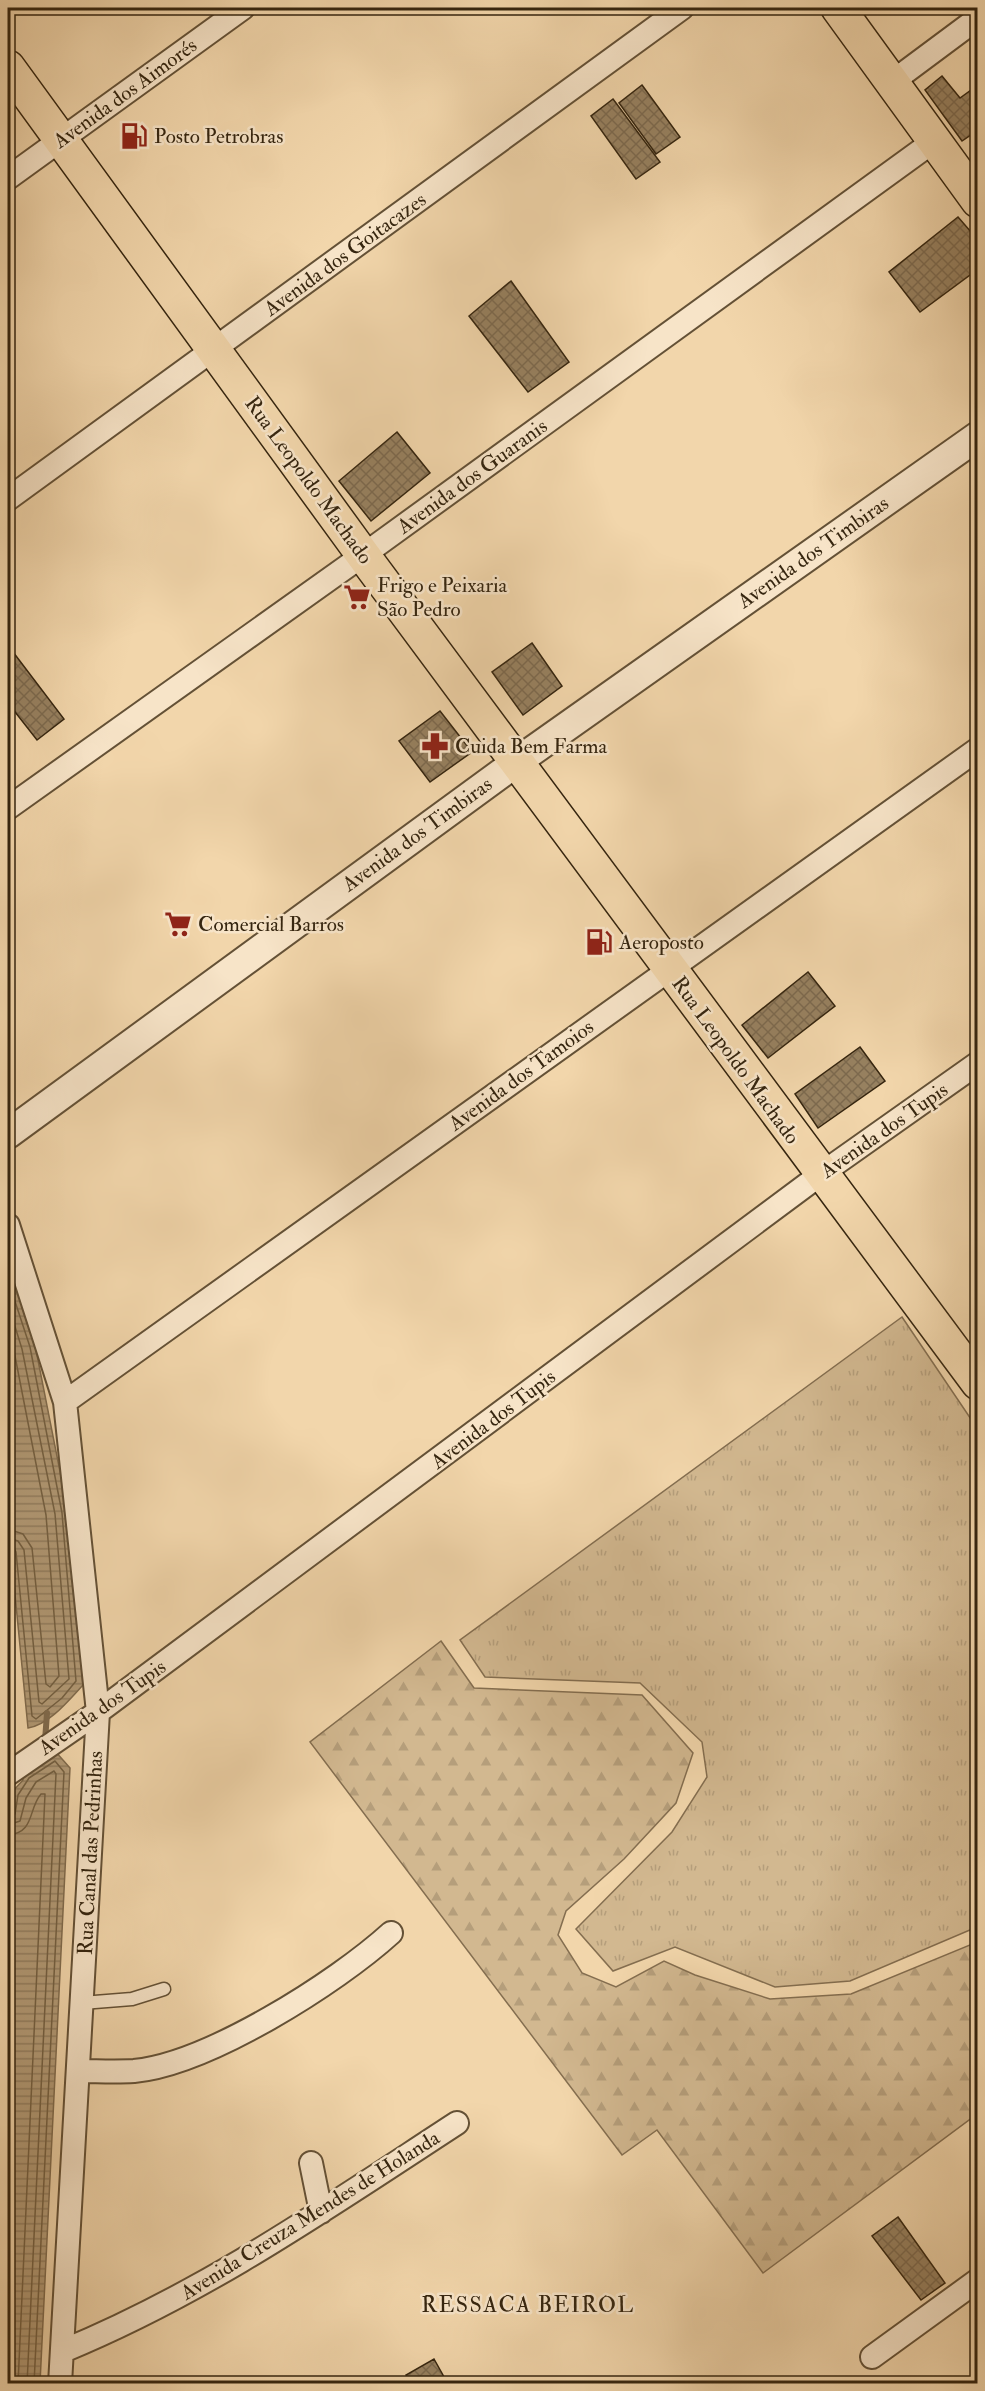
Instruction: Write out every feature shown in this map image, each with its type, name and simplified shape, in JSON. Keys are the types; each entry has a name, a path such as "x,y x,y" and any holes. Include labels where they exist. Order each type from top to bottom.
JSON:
{"main road":[{"path":"838,8 978,201"},
{"name":"Rua Leopoldo Machado","path":"8,67 363,555 978,1383"}],"street":[{"name":"Avenida dos Aimorés","path":"8,178 243,8"},
{"name":"Avenida dos Goitacazes","path":"8,499 682,8"},
{"path":"892,82 978,18"},
{"name":"Avenida dos Guaranis","path":"8,808 363,555 934,141"},
{"name":"Avenida dos Timbiras","path":"8,1134 518,761 978,436"},
{"name":"Avenida dos Tamoios","path":"65,1402 978,749"},
{"name":"Avenida dos Tupis","path":"8,1774 92,1716 821,1174 978,1063"},
{"name":"Rua Canal das Pedrinhas","path":"8,1225 65,1402 92,1716 82,2003 60,2384"},
{"path":"78,2071 134,2071 187,2057 254,2027 364,1957 391,1933"},
{"name":"Avenida Creuza Mendes de Holanda","path":"63,2351 129,2324 207,2282 321,2212 457,2123"},
{"path":"311,2163 321,2212"},
{"path":"872,2357 978,2280"}],"lane":[{"path":"82,2003 132,1999 164,1989"}],"green space":[{"path":"902,1317 977,1428 977,1927 850,1981 775,1987 675,1947 613,1971 576,1929 672,1832 707,1777 702,1742 640,1683 485,1677 460,1640"},
{"path":"441,1641 474,1688 642,1695 693,1753 676,1803 624,1859 566,1911 558,1935 582,1973 616,1987 664,1961 695,1975 770,1999 851,1994 977,1942 977,2114 763,2273 657,2130 622,2155 310,1742"}],"water":[{"path":"8,1261 35,1345 68,1512 83,1685 51,1717 28,1728 8,1523"},
{"path":"55,1751 70,1768 40,2383 8,2384 8,1840 12,1792 23,1780 23,1775"}],"building":[{"path":"942,76 960,98 978,85 978,130 962,141 925,90"},
{"path":"642,85 680,137 656,154 619,103"},
{"path":"613,99 660,162 636,179 591,116"},
{"path":"958,217 978,240 978,269 920,312 889,272"},
{"path":"511,281 569,362 528,392 469,316"},
{"path":"397,432 430,473 371,521 339,481"},
{"path":"532,643 562,686 523,715 492,672"},
{"path":"10,648 64,719 37,740 8,703 8,650"},
{"name":"Cuida Bem Farma","path":"440,711 472,752 430,782 399,741"},
{"path":"808,972 835,1006 768,1058 742,1025"},
{"path":"860,1047 885,1081 818,1128 795,1094"},
{"path":"898,2217 945,2283 921,2300 872,2236"},
{"path":"434,2359 448,2384 411,2384 406,2375"}],"waterway":[{"path":"45,1741 47,1713"}],"place":[{"name":"Posto Petrobras","path":"134,136"},
{"name":"Frigo e Peixaria São Pedro","path":"357,597"},
{"name":"Cuida Bem Farma","path":"435,746"},
{"name":"Comercial Barros","path":"178,924"},
{"name":"Aeroposto","path":"599,942"}],"district":[{"name":"RESSACA BEIROL","path":"528,2304"}]}
